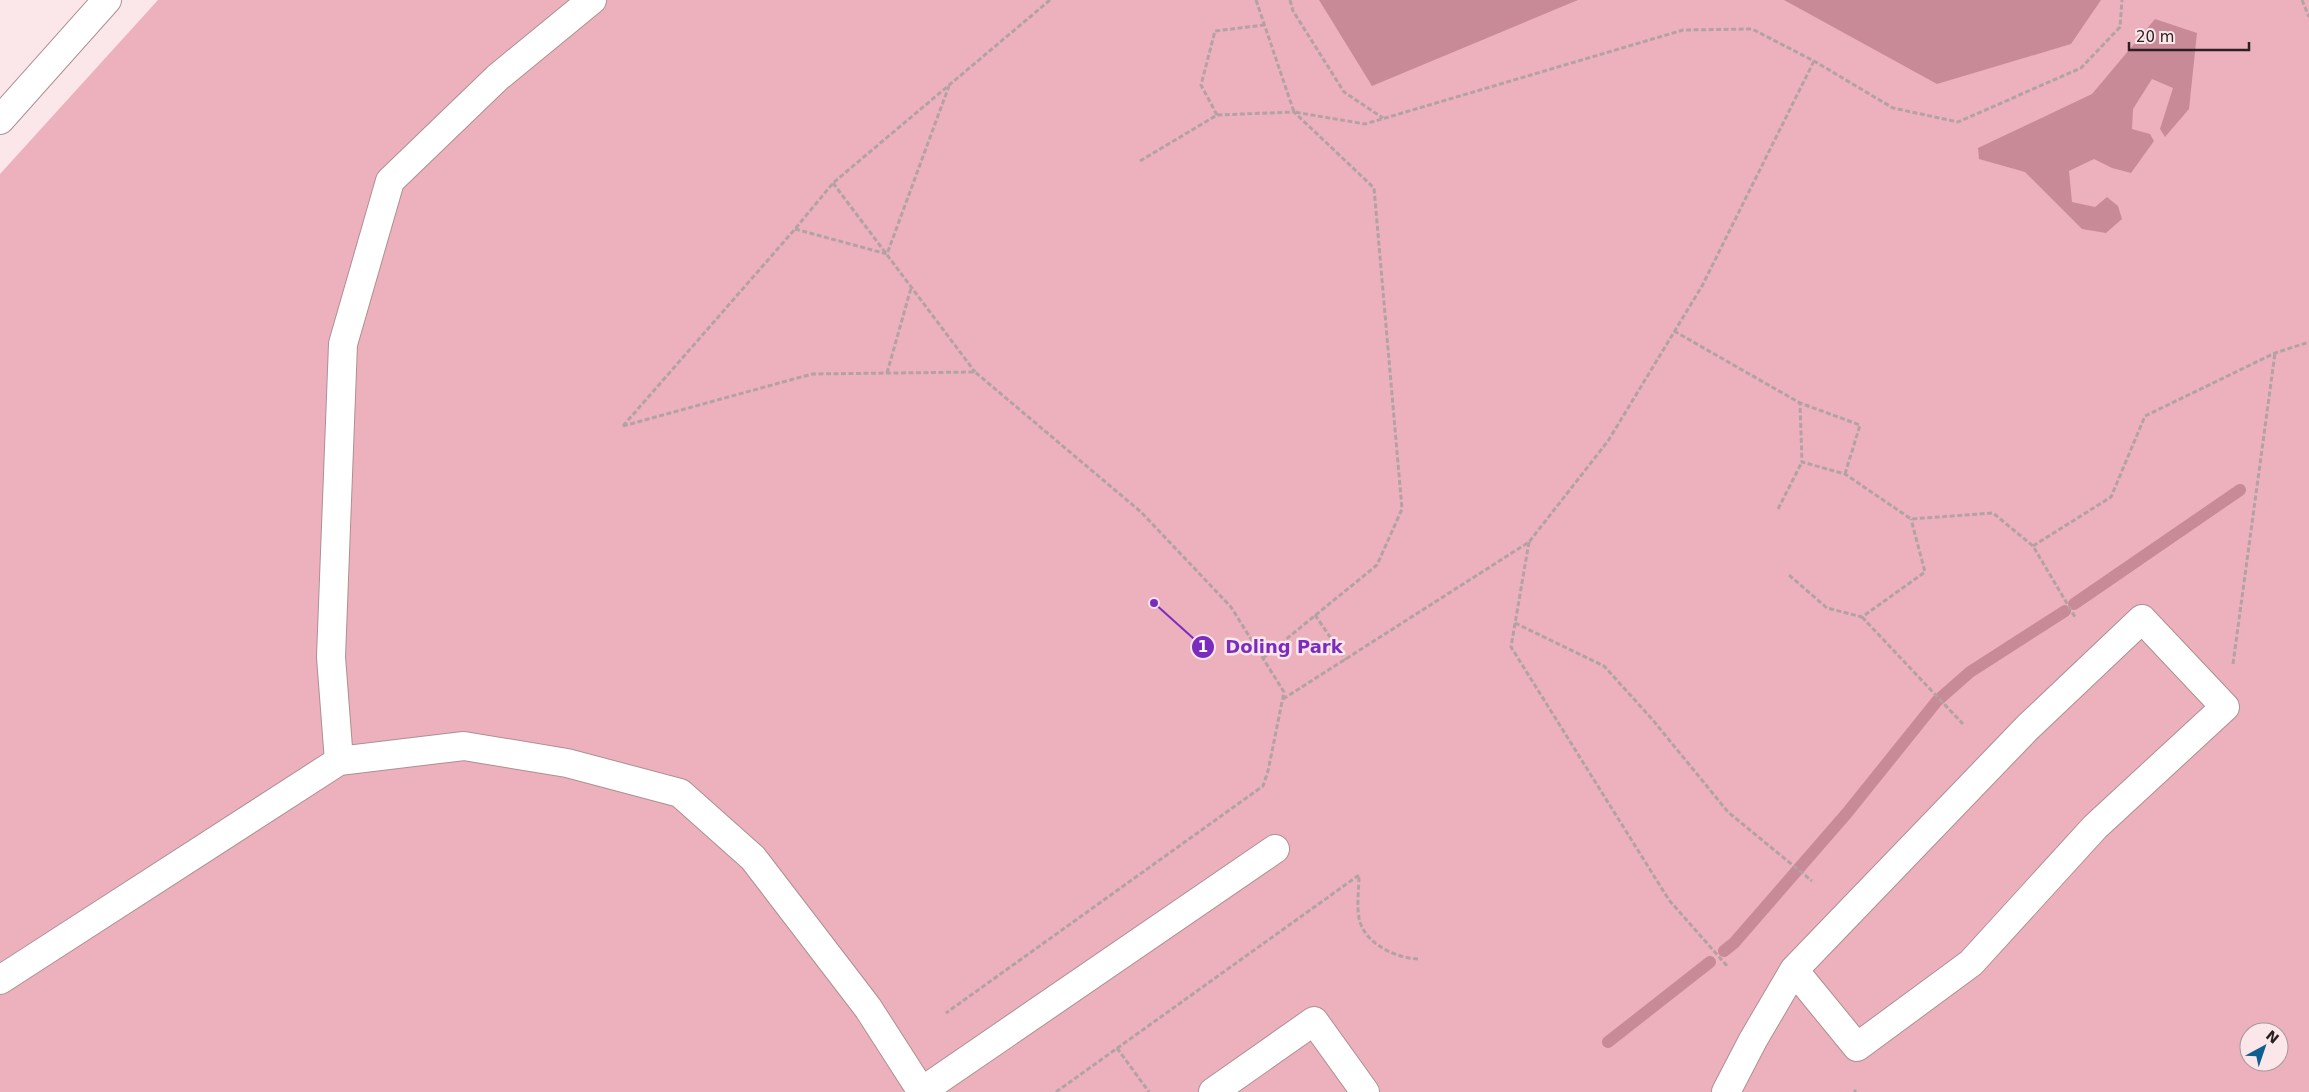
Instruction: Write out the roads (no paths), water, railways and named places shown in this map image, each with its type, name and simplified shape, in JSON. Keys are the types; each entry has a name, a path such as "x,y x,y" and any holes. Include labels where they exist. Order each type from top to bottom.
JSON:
{"street":[{"path":"0,120 107,0"},
{"path":"339,761 332,657 343,344 390,181 498,77 592,0"},
{"path":"1726,1092 1753,1040 1794,970 2028,727 2142,619 2225,707 2095,827 1971,963 1857,1047 1794,970"},
{"path":"0,980 339,761 464,746 567,763 680,792 753,858 868,1008 922,1092 1275,849"},
{"path":"1213,1092 1314,1021 1365,1092"}],"waterway":[{"path":"2074,604 2240,490"},
{"path":"1724,951 1734,943 1847,813 1937,701 1970,672 2065,611"},
{"path":"1608,1042 1710,962"}],"place":[{"name":"Doling Park","path":"1154,603"}]}
